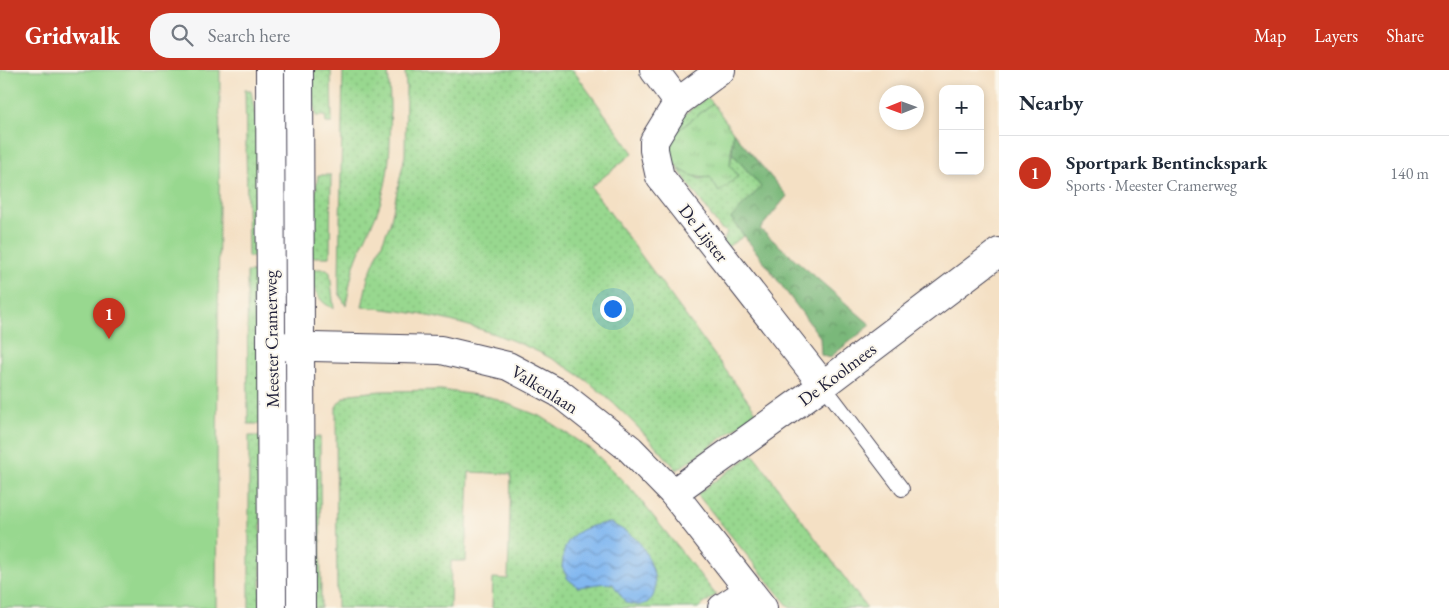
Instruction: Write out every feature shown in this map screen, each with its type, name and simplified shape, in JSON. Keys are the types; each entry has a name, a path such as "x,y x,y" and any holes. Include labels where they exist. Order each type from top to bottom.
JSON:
{"street":[{"name":"Meester Cramerweg","path":"270,70 272,608"},
{"name":"Meester Cramerweg","path":"300,70 301,608"},
{"path":"654,70 678,102 721,70"},
{"name":"De Lijster","path":"678,102 654,141 660,177 823,385"},
{"name":"De Koolmees","path":"673,493 823,385 999,252"},
{"name":"Valkenlaan","path":"271,346 441,350 508,366 559,394 630,449 673,493 755,599"},
{"path":"722,608 755,599"}],"lane":[{"path":"823,385 902,489"}],"green space":[{"path":"0,70 220,70 216,608 0,608"},
{"path":"308,70 331,70 332,123 326,123 325,116 316,116"},
{"path":"343,70 388,70 390,116 390,149 381,201 355,263 346,306 339,293"},
{"path":"405,70 573,70 633,153 591,187 757,413 677,470 636,425 591,384 567,367 540,353 512,340 451,321 391,310 362,307 368,277 390,224 405,155"},
{"path":"245,90 251,90 261,151 261,257 248,257"},
{"path":"707,97 713,103 675,133 668,157 673,163 666,168 668,127"},
{"path":"713,103 733,132 730,165 738,176 719,192 710,177 697,177 686,173 668,157 675,133"},
{"path":"733,132 787,196 760,229 871,325 829,358 821,355 820,337 731,218 761,187 732,153"},
{"path":"732,153 762,187 731,218 744,236 727,247 723,243 727,232 720,228 678,169 700,179 710,176 719,192 730,165"},
{"path":"318,175 331,175 330,257 308,257 310,226"},
{"path":"309,269 327,269 330,273 334,309 324,303 318,295"},
{"path":"247,272 260,272 263,424 248,424"},
{"path":"441,390 490,397 542,417 593,451 633,491 716,595 698,608 492,608 493,578 508,579 511,474 469,472 466,561 451,561 450,608 337,608 336,407 340,401 350,394 381,391","holes":["609,523 626,532 638,542 654,572 619,592 613,584 568,579 562,567 567,543 586,528"]},
{"path":"249,436 261,436 261,608 249,608"},
{"path":"320,437 321,608 309,608 307,438"},
{"path":"753,454 867,608 790,608 697,494"}],"water":[{"path":"610,523 633,536 643,548 650,562 655,580 655,588 649,602 641,605 626,603 613,584 578,587 568,579 562,567 567,543 575,534 586,528"}],"place":[{"name":"Sportpark Bentinckspark","path":"109,339"}]}
